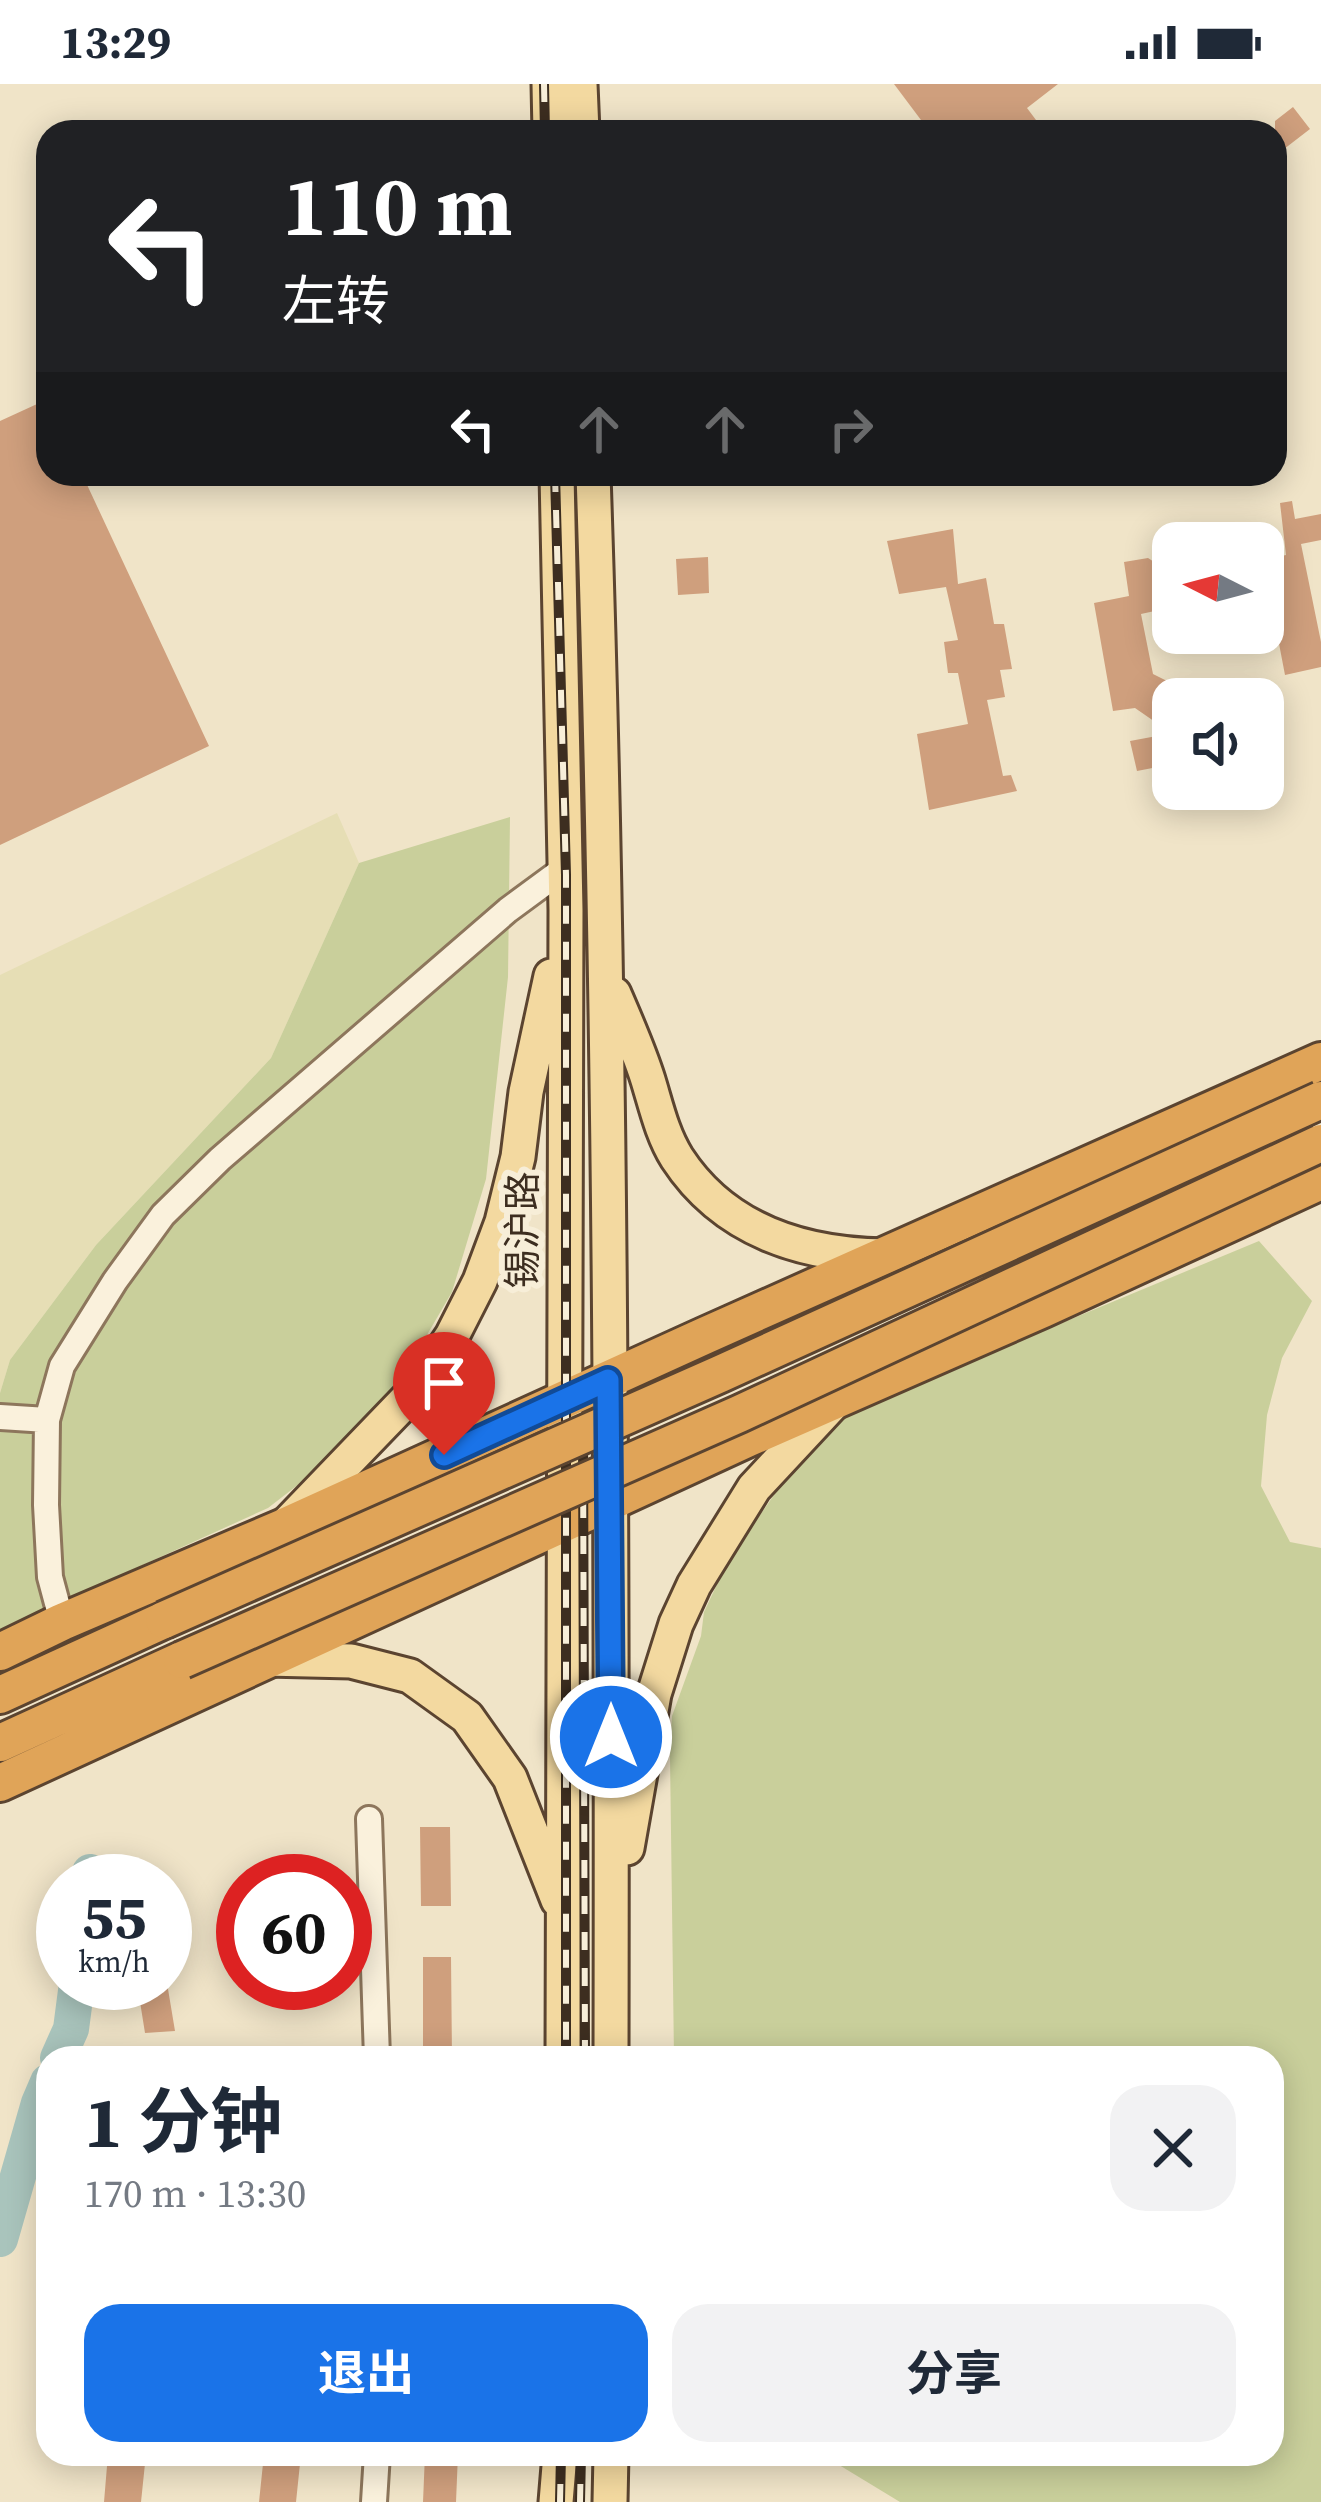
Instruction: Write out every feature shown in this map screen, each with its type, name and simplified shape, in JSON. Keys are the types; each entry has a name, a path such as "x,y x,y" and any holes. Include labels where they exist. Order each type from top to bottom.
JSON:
{"highway":[{"path":"0,1652 1321,1060"},
{"path":"0,1695 1321,1100"},
{"path":"0,1743 739,1414 1321,1143"},
{"path":"0,1784 264,1659 1321,1181"}],"main road":[{"path":"549,84 550,120"},
{"path":"580,84 582,120"},
{"name":"锡沪路","path":"557,486 566,910 563,2046"},
{"path":"593,486 606,972 611,2046"},
{"path":"284,1527 416,1390 452,1336 480,1281 502,1222 518,1157 526,1092 566,910"},
{"path":"606,972 659,1119 676,1156 705,1192 739,1220 773,1238 809,1249 886,1256"},
{"path":"611,1927 654,1694 676,1624 694,1585 754,1488 836,1400"},
{"path":"264,1659 351,1660 410,1676 467,1717 510,1778 565,1917"},
{"path":"556,2502 559,2466"},
{"path":"610,2502 611,2466"}],"street":[{"path":"62,1622 50,1577 47,1420 62,1366 115,1281 163,1215 256,1127 508,910 565,868"},
{"path":"0,1417 47,1420"},
{"path":"369,1820 377,2046"},
{"path":"374,2502 376,2466"}],"shaded area":[{"path":"337,813 359,863 271,1058 96,1245 10,1360 0,1393 0,975"}],"green space":[{"path":"510,817 508,977 486,1179 452,1292 399,1383 339,1453 268,1508 0,1630 0,1393 10,1360 96,1245 271,1058 359,863"},
{"path":"1259,1241 1312,1301 1282,1358 1267,1415 1261,1486 1290,1542 1321,1548 1321,2502 900,2502 841,2466 1284,2466 1284,2046 674,2046 672,1716 701,1636 704,1612 728,1561 792,1469 852,1410"}],"building":[{"path":"894,84 1058,84 1027,108 1036,120 921,120"},
{"path":"1293,107 1310,129 1287,147 1287,120 1276,120"},
{"path":"36,404 36,486 88,486 209,746 0,845 0,421"},
{"path":"1292,501 1295,519 1321,514 1321,540 1301,544 1321,642 1321,667 1285,675 1281,654 1286,555 1280,503"},
{"path":"953,529 958,584 986,578 994,624 1004,624 1012,669 1000,670 1005,697 987,700 1003,776 1011,775 1017,791 929,810 917,734 968,724 958,673 948,673 944,642 958,640 946,587 899,594 887,541"},
{"path":"708,557 709,593 678,595 676,559"},
{"path":"1152,561 1152,612 1141,614 1153,674 1161,678 1152,678 1152,720 1135,708 1113,711 1094,603 1129,596 1124,562"},
{"path":"1152,737 1152,768 1137,771 1130,741"},
{"path":"420,1827 450,1827 451,1906 421,1906"},
{"path":"423,1957 451,1957 452,2046 423,2046"},
{"path":"141,2010 172,2010 175,2031 145,2033"},
{"path":"107,2466 145,2466 141,2502 104,2502"},
{"path":"263,2466 300,2466 296,2502 259,2502"},
{"path":"424,2466 458,2466 456,2502 423,2502"}],"waterway":[{"path":"63,2046 73,2010"},
{"path":"0,2239 36,2113"}],"railway":[{"path":"544,84 545,120"},
{"path":"555,486 566,875 566,2046"},
{"path":"583,1428 585,2046"},
{"path":"560,2502 561,2466"},
{"path":"580,2502 581,2466"}],"route":[{"path":"444,1455 608,1380 611,1737"}]}
